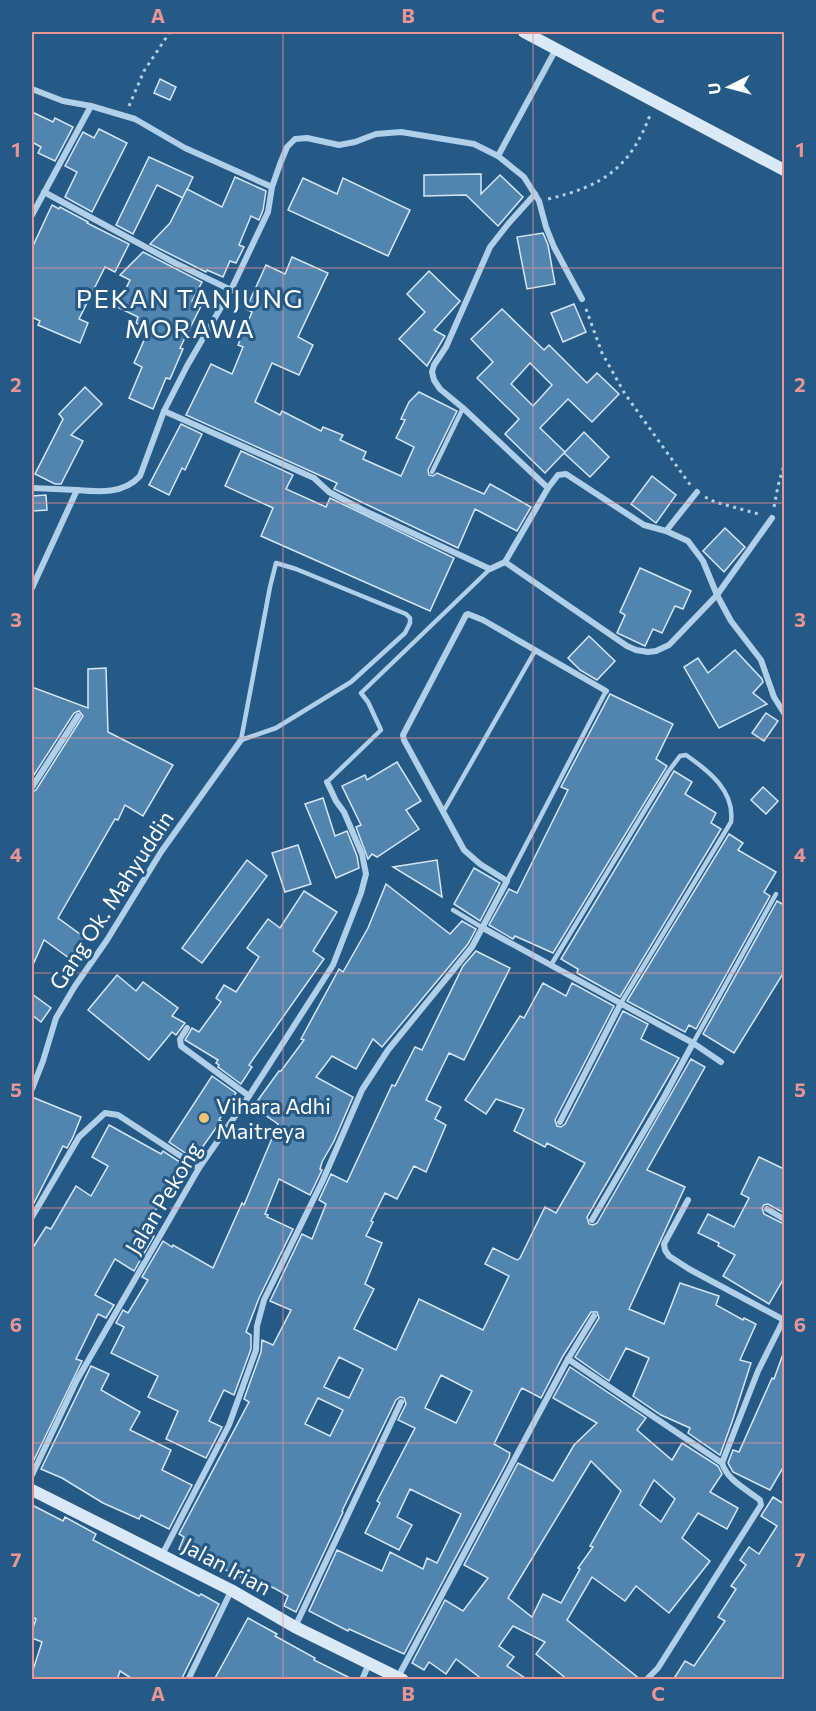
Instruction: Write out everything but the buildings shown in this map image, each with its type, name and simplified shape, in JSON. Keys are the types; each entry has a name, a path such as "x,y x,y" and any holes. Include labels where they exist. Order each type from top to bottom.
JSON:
{"main road":[{"path":"524,32 784,170"},
{"name":"Jalan Irian","path":"32,1490 231,1590 295,1627 400,1678"}],"street":[{"path":"498,156 556,49"},
{"path":"32,89 63,102 91,106 135,119 185,148 272,187"},
{"path":"32,215 91,106"},
{"path":"32,488 100,492 134,483 140,476 164,411 231,290 268,212 272,187 290,141 300,138 339,145 376,134 401,132 474,144 498,156 524,177 537,197 554,247 582,299"},
{"path":"44,192 175,263 231,290"},
{"path":"537,197 508,224 490,247 446,347 432,372 440,389 548,488"},
{"path":"164,411 314,478 330,492 348,502 490,569 505,562 548,488 558,475 566,474 644,525 666,531 688,541 699,553 731,621 761,660 774,697 784,713"},
{"path":"32,588 77,490"},
{"path":"666,531 697,492"},
{"path":"505,562 627,646 642,651 656,651 669,645 717,595 772,518"},
{"path":"162,1555 229,1425 256,1350 257,1326 264,1300 323,1179 362,1090 388,1050 459,964 483,928 507,881 480,864 464,850 403,735 466,615 483,620 606,691"},
{"path":"32,788 78,716"},
{"name":"Gang Ok. Mahyuddin","path":"32,1089 56,1018 75,986 107,940 161,852 241,740"},
{"name":"Jalan Pekong","path":"32,1475 77,1380 199,1168 249,1096 333,965 362,893 366,874 362,854 344,812 327,782"},
{"path":"483,928 693,1043 721,1062"},
{"path":"560,1122 621,1003"},
{"path":"188,1028 180,1040 181,1046 249,1096"},
{"path":"592,1220 693,1043"},
{"path":"32,1217 79,1137 105,1113 118,1115 199,1168"},
{"path":"646,1680 658,1668 762,1505 760,1500 729,1477 722,1463 758,1371 784,1319 669,1256 664,1244 688,1200"},
{"path":"767,1209 784,1219"},
{"path":"400,1678 568,1359 594,1316"},
{"path":"568,1359 722,1463"},
{"path":"295,1627 400,1402"},
{"path":"188,1680 231,1590"},
{"path":"362,1680 369,1662"}],"lane":[{"path":"432,472 463,408"},
{"path":"276,563 296,568 409,616 410,623 405,633 351,682 276,728 241,740 276,563"},
{"path":"327,782 381,730 368,702 361,693 490,569"},
{"path":"443,812 535,651"},
{"path":"507,881 606,691"},
{"path":"551,965 668,772 680,756 686,755 711,773 731,802 731,822 621,1003"},
{"path":"693,1043 776,894"},
{"path":"453,910 483,928"}],"path":[{"path":"124,116 144,70 170,32"},
{"path":"537,197 578,192 618,168 632,152 644,132 655,102"},
{"path":"582,299 602,353 625,394 687,482 697,492 715,502 772,518 784,465"}],"place":[{"name":"Vihara Adhi Maitreya","path":"204,1118"}],"district":[{"name":"PEKAN TANJUNG MORAWA","path":"190,312"}]}
